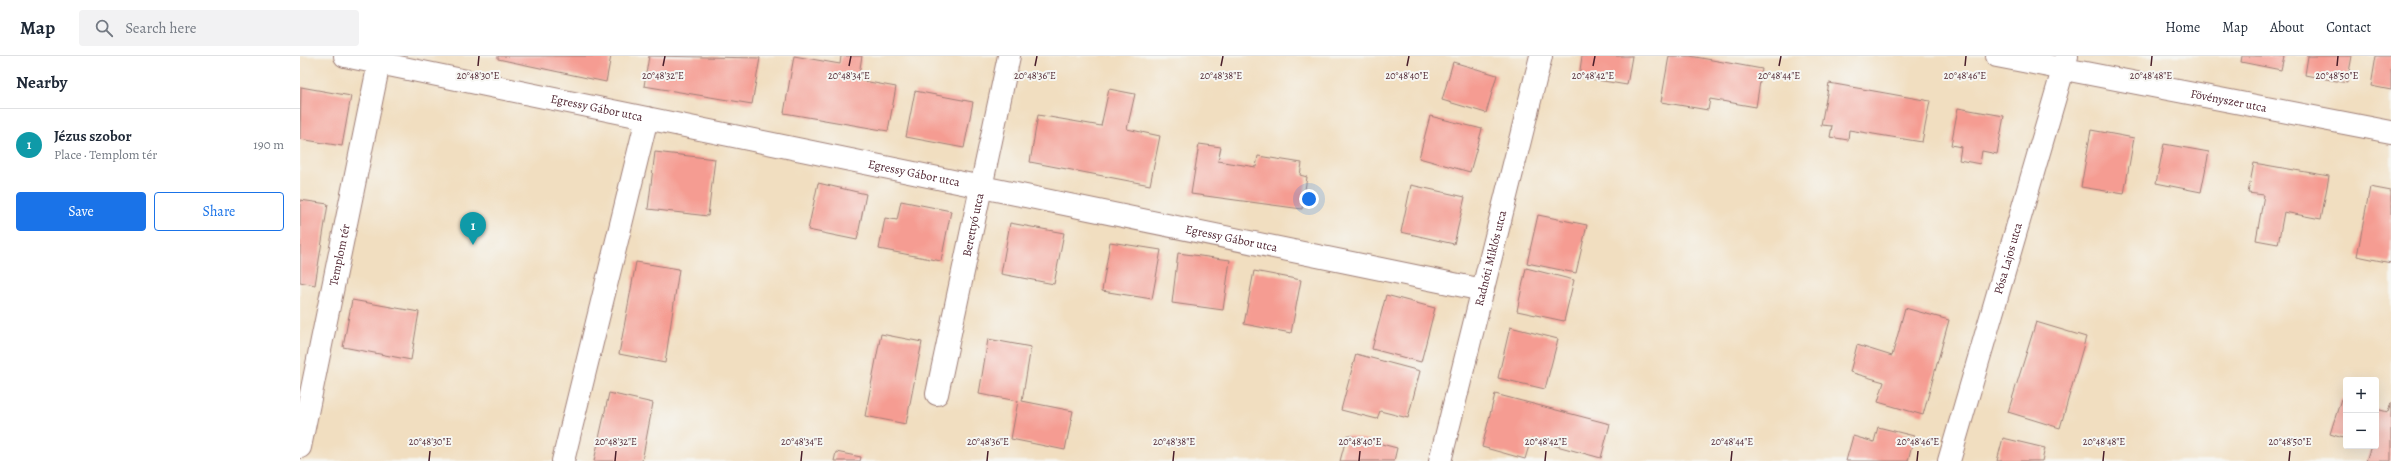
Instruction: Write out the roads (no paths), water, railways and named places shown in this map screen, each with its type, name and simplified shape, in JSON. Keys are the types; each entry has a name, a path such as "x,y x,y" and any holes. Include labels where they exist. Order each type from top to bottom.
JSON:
{"street":[{"name":"Egressy Gábor utca","path":"345,56 1483,290"},
{"name":"Berettyó utca","path":"937,394 1009,56"},
{"name":"Radnóti Miklós utca","path":"1440,461 1541,56"},
{"name":"Fövényszer utca","path":"1997,56 2065,62 2391,132"},
{"name":"Pósa Lajos utca","path":"1948,461 2065,62"},
{"name":"Templom tér","path":"300,447 379,63"},
{"path":"563,461 647,118"}],"place":[{"name":"Jézus szobor","path":"473,245"}]}
